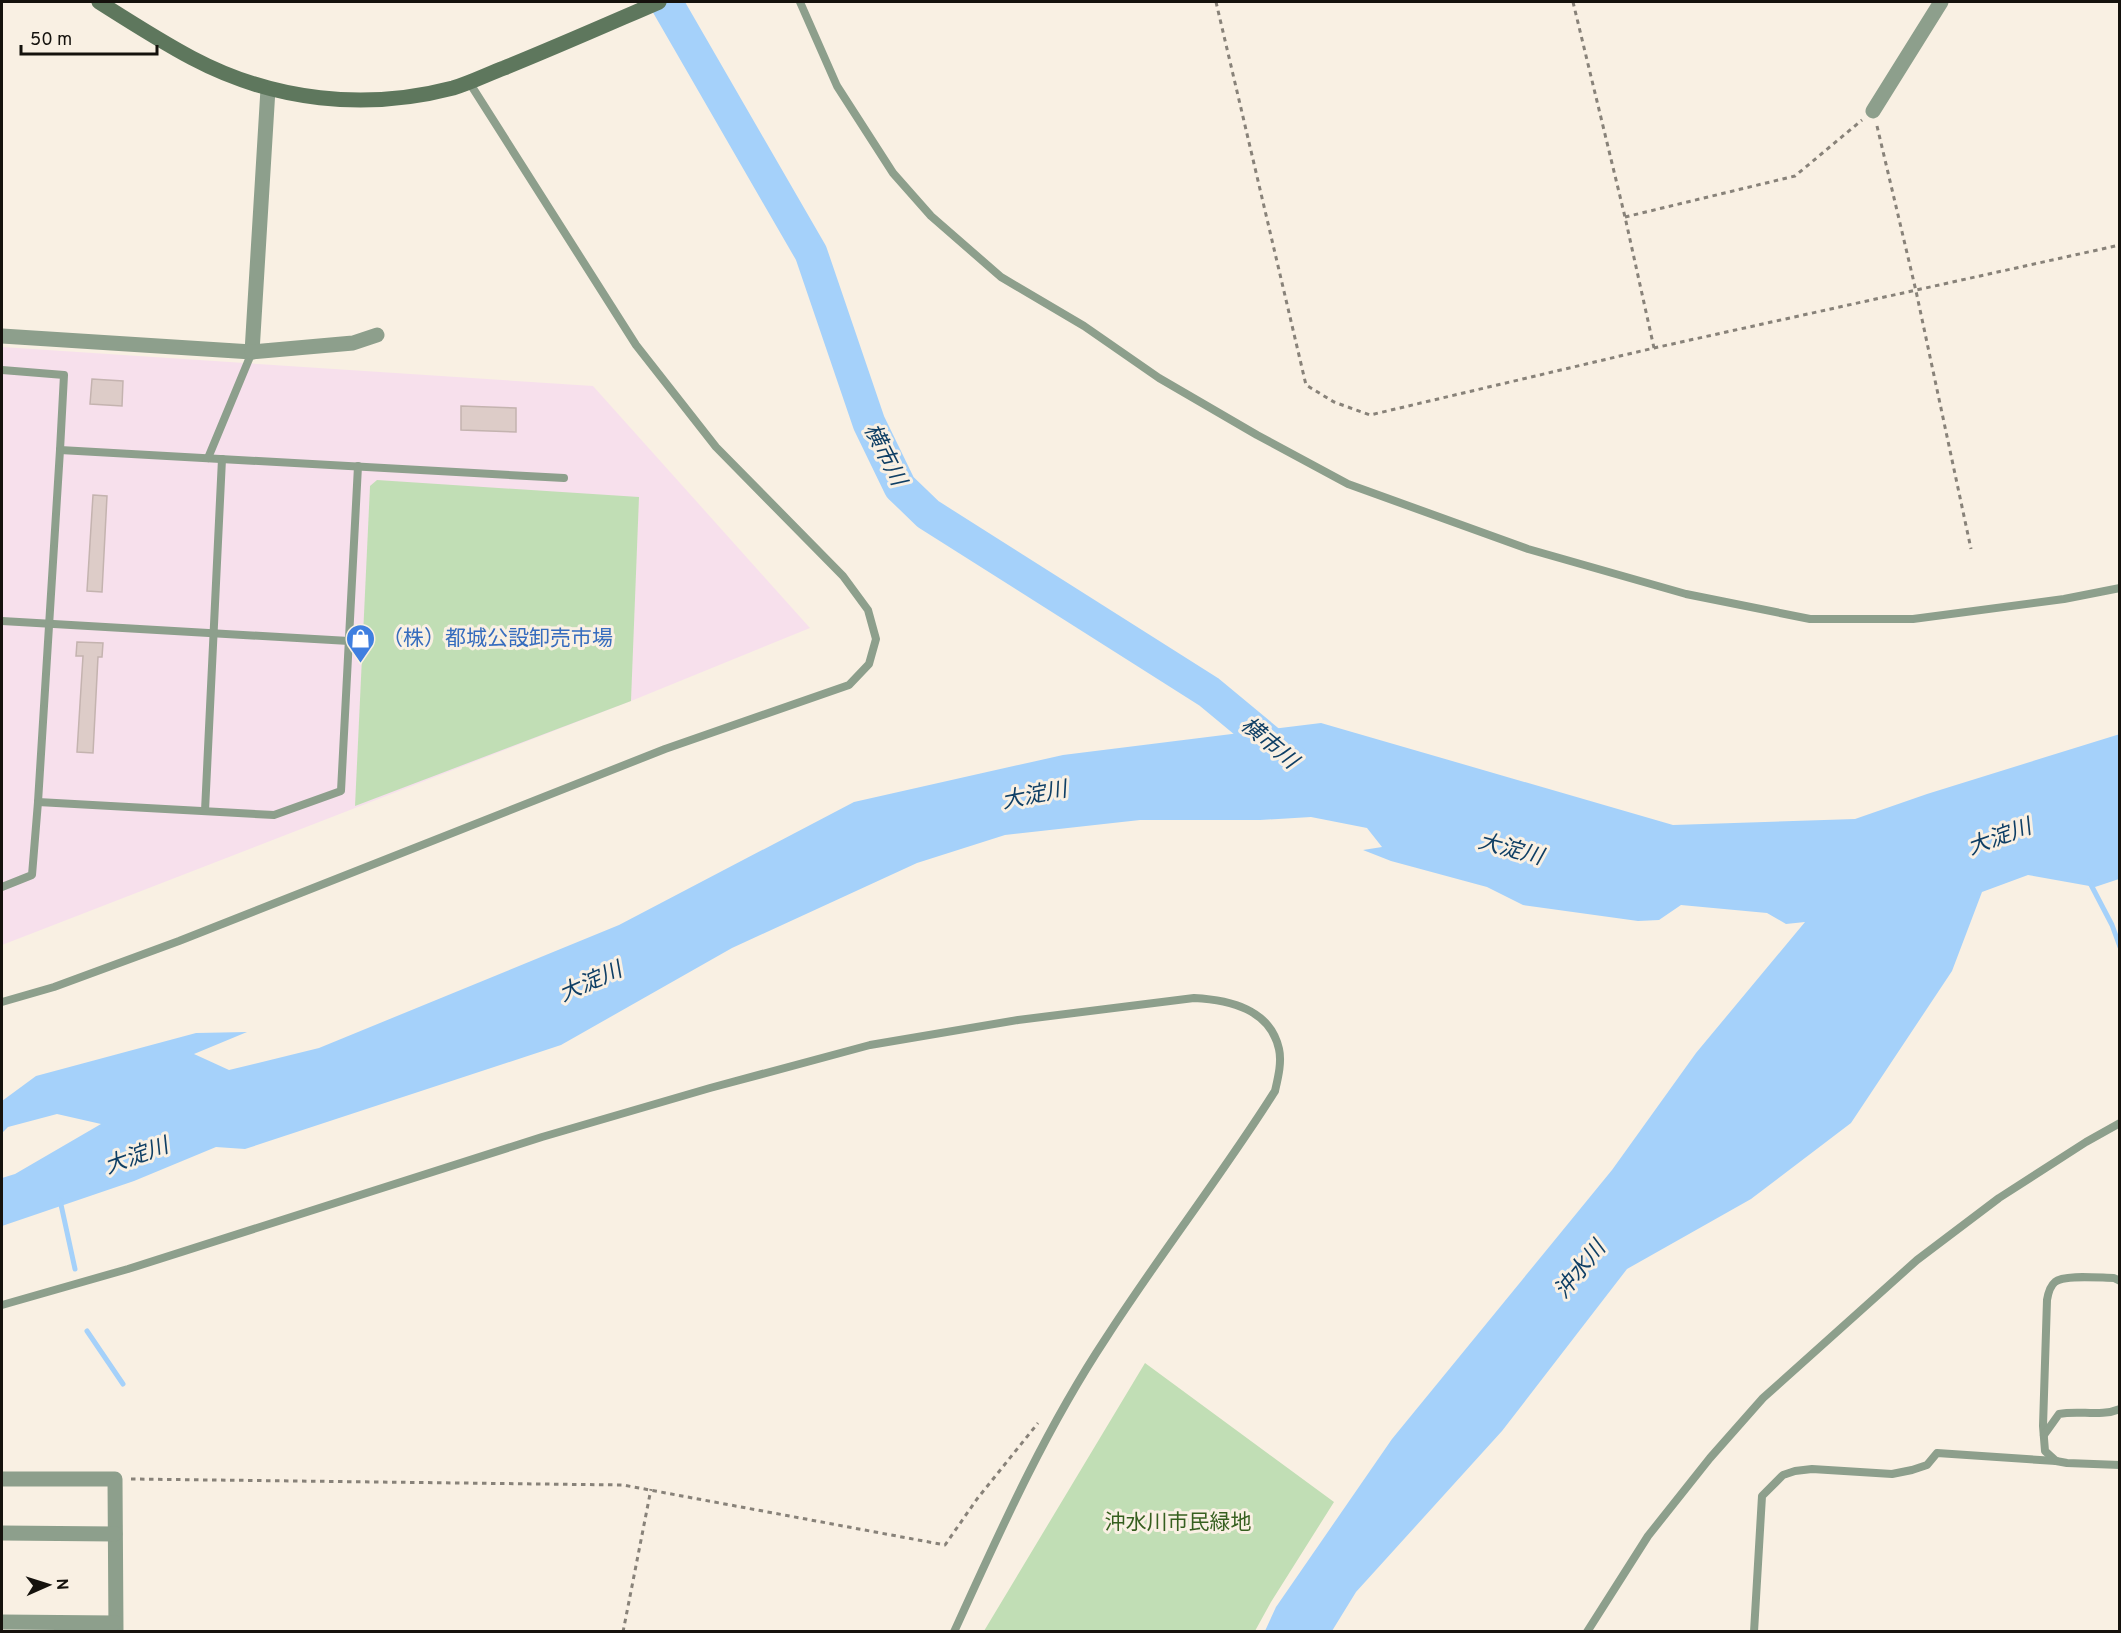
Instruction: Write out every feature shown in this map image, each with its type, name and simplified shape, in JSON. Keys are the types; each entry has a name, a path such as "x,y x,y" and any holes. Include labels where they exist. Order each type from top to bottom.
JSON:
{"street":[{"path":"99,2 195,60 268,89 302,96 367,102 404,98 455,88 659,2"},
{"path":"1874,111 1941,2"},
{"path":"252,352 268,89"},
{"path":"2,336 252,352 353,343 377,335"},
{"path":"2,1479 115,1479 116,1627 2,1622"},
{"path":"2,1533 115,1534"}],"lane":[{"path":"800,2 837,86 893,173 931,216 1001,277 1083,326 1159,378 1348,484 1528,549 1686,594 1810,619 1913,619 2064,599 2120,588"},
{"path":"2,1002 54,987 189,937 665,749 849,685 870,664 876,639 868,610 843,576 716,447 636,345 469,82"},
{"path":"208,458 252,352"},
{"path":"2,370 64,375 32,875 2,886"},
{"path":"60,450 564,478"},
{"path":"205,811 222,459"},
{"path":"38,802 274,815 341,791 358,466"},
{"path":"2,621 349,641"},
{"path":"2,1305 128,1269 542,1137 710,1088 870,1045 1018,1020 1194,998 1219,999 1244,1007 1260,1017 1271,1030 1279,1050 1279,1071 1275,1090 1106,1338 1068,1399 1003,1524 954,1632"},
{"path":"1587,1632 1648,1536 1710,1458 1763,1398 1917,1260 1999,1198 2120,1123"},
{"path":"2056,1461 2045,1450 2044,1435 2049,1291 2055,1282 2064,1278 2114,1278 2120,1281"},
{"path":"2044,1435 2060,1414 2069,1412 2111,1413 2120,1409"},
{"path":"1754,1632 1762,1496 1783,1475 1812,1469 1892,1474 1927,1465 1937,1453 2120,1465"}],"path":[{"path":"1216,2 1306,385 1334,402 1370,415 1654,348 2120,245"},
{"path":"1573,2 1654,348"},
{"path":"1625,217 1795,176 1874,111 1916,291 1971,549"},
{"path":"115,1479 624,1485 945,1545 977,1499 1043,1418"},
{"path":"623,1632 651,1489"}],"shaded area":[{"name":"（株）都城公設卸売市場","path":"2,347 593,386 810,628 631,701 2,945"}],"green space":[{"path":"377,480 639,497 631,701 355,806 370,486"},
{"name":"沖水川市民緑地","path":"1145,1363 1334,1502 1255,1631 984,1631"}],"water":[{"path":"1321,723 1673,825 1855,819 1927,794 2120,734 2119,879 2095,887 2028,875 1982,892 1952,971 1851,1123 1751,1199 1627,1269 1502,1431 1356,1592 1332,1631 1265,1631 1276,1607 1392,1439 1612,1170 1696,1053 1805,922 1786,924 1767,913 1681,905 1659,920 1638,921 1523,905 1487,887 1391,861 1363,850 1382,847 1367,828 1311,817 1260,820 1140,820 1005,835 917,863 732,948 561,1045 245,1149 216,1147 134,1181 2,1226 2,1178 15,1174 101,1124 57,1114 8,1127 2,1133 2,1101 36,1076 196,1033 247,1032 194,1054 229,1070 319,1048 619,925 854,802 1063,755"}],"building":[{"path":"92,379 123,381 122,406 90,404"},
{"path":"461,406 516,408 516,432 461,430"},
{"path":"93,495 107,496 102,592 87,591"},
{"path":"77,642 103,643 102,657 98,657 93,753 77,752 83,656 76,656"}],"waterway":[{"name":"横市川","path":"666,2 811,253 869,423 900,487 928,514 1209,692 1291,760"},
{"path":"2089,881 2112,925 2120,947"},
{"path":"60,1200 75,1269"},
{"path":"87,1331 123,1384"}],"place":[{"name":"（株）都城公設卸売市場","path":"361,664"}],"water label":[{"name":"大淀川","path":"1034,794"},
{"name":"大淀川","path":"1999,836"},
{"name":"大淀川","path":"1511,848"},
{"name":"大淀川","path":"590,981"},
{"name":"大淀川","path":"136,1155"},
{"name":"沖水川","path":"1579,1269"}]}
